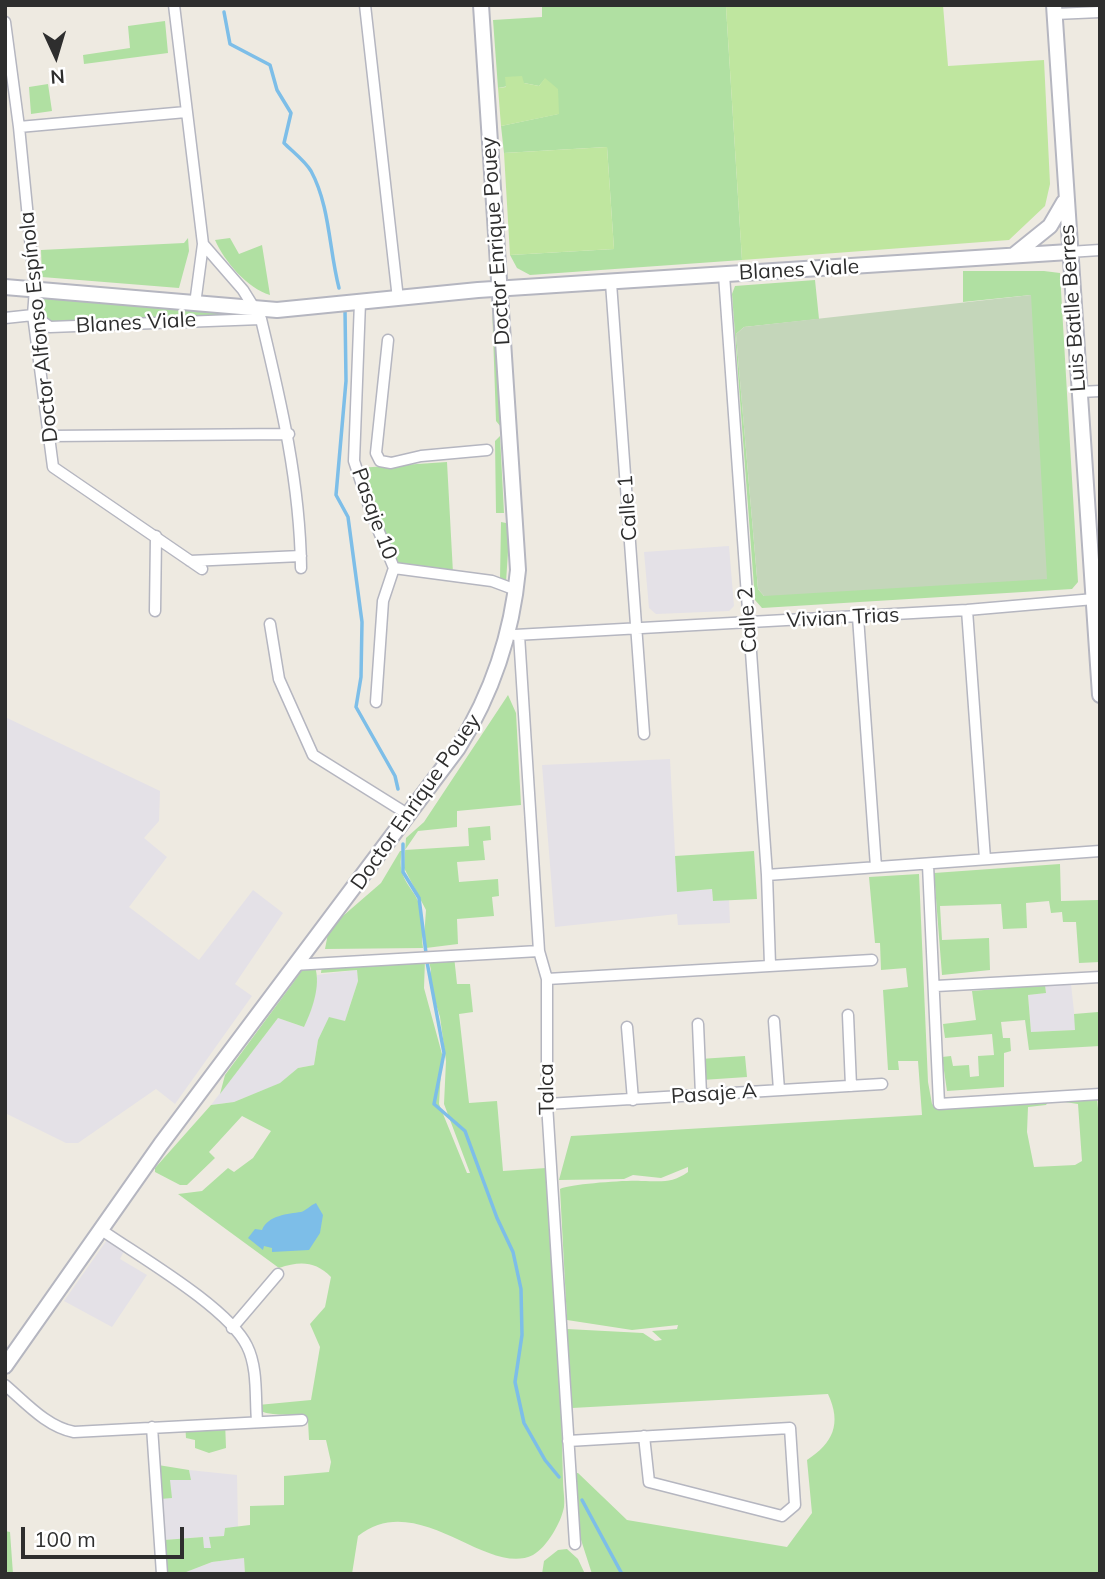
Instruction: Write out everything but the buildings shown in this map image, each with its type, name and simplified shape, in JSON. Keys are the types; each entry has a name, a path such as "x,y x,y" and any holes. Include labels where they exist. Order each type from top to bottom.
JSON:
{"street":[{"path":"174,5 203,244 195,304"},
{"path":"365,5 398,299"},
{"name":"Doctor Enrique Pouey","path":"5,1366 100,1229 293,965 361,882 478,717 514,635 517,559 481,5"},
{"path":"1055,10 1100,12"},
{"name":"Luis Batlle Berres","path":"1055,10 1065,201 1100,695"},
{"name":"Doctor Alfonso Espínola","path":"5,22 19,127 34,289 33,315 54,467 202,569"},
{"path":"19,127 186,112"},
{"path":"1009,258 1041,236 1065,201"},
{"path":"203,244 260,314 289,434 301,568"},
{"name":"Blanes Viale","path":"5,318 33,315 50,327 260,314 499,289 1100,250"},
{"name":"Calle 2","path":"724,275 767,875 770,965"},
{"name":"Calle 1","path":"611,282 644,734"},
{"name":"Blanes Viale","path":"5,287 195,304 260,314"},
{"name":"Pasaje 10","path":"360,302 361,324"},
{"name":"Pasaje 10","path":"360,302 354,461 394,568 383,601 376,702"},
{"path":"388,340 376,453 380,461 390,463 421,456 487,450"},
{"path":"1080,393 1100,391"},
{"path":"48,436 289,434"},
{"path":"155,611 156,536"},
{"path":"190,561 301,556"},
{"path":"394,568 492,581 516,590"},
{"name":"Vivian Trias","path":"514,635 858,617 1094,599"},
{"path":"967,610 985,859"},
{"path":"858,617 876,867"},
{"path":"270,624 279,679 313,755 409,815"},
{"name":"Talca","path":"514,635 538,951 547,979 547,1104 575,1544"},
{"path":"767,875 1100,851"},
{"path":"928,864 936,986 939,1104 1100,1094"},
{"path":"293,965 538,951"},
{"path":"547,979 872,960"},
{"path":"936,986 1100,977"},
{"path":"848,1015 851,1086"},
{"path":"774,1021 779,1090"},
{"path":"698,1024 701,1095"},
{"path":"628,1027 633,1100"},
{"name":"Pasaje A","path":"547,1104 882,1084"},
{"path":"100,1229 212,1307 246,1343 253,1360 257,1421"},
{"path":"232,1328 278,1274"},
{"path":"5,1385 60,1429 74,1432 302,1420"},
{"path":"152,1427 162,1574"},
{"path":"568,1441 644,1436 790,1428 795,1504 782,1516 649,1482 644,1436"}],"shaded area":[{"path":"729,546 734,606 729,611 656,614 649,608 644,552"},
{"path":"5,717 160,791 159,821 144,838 167,857 129,907 199,960 253,890 283,913 235,984 252,996 175,1104 156,1089 78,1143 66,1143 5,1113"},
{"path":"670,759 677,891 712,889 713,901 729,900 730,923 678,925 677,914 555,927 542,765"},
{"path":"357,970 358,981 345,1021 318,1040 314,1065 298,1068 281,1083 234,1102 211,1105 278,1018 304,1027 314,1000 317,975"},
{"path":"1071,984 1076,1030 1031,1032 1028,995 1046,993 1045,985"},
{"path":"109,1237 125,1249 120,1259 147,1275 112,1327 64,1301"},
{"path":"189,1470 237,1475 238,1527 225,1528 224,1536 210,1537 211,1548 204,1549 203,1537 164,1540 160,1499 170,1479 190,1480"},
{"path":"244,1558 245,1574 181,1574 212,1562"}],"green space":[{"path":"542,5 747,5 726,7 742,260 530,275 517,268 510,255 614,249 607,147 504,153 501,126 558,114 545,79 539,86 524,83 498,88 493,20 542,17"},
{"path":"943,5 948,66 1044,60 1050,184 1045,206 1009,240 742,260 726,7"},
{"path":"165,21 168,53 84,64 83,55 130,48 128,26"},
{"path":"522,76 524,83 539,86 545,78 558,89 559,114 501,126 498,88 506,87 505,77"},
{"path":"48,84 52,111 31,114 29,87"},
{"path":"607,147 614,249 510,255 504,153"},
{"path":"188,238 189,251 179,288 42,277 41,250 184,243"},
{"path":"230,238 239,254 262,245 270,295 253,287 238,273 215,240"},
{"path":"963,271 1060,273 1078,582 1072,589 762,608 755,600 732,294 735,286 815,280 819,319 744,327 736,334 758,589 764,596 1031,295 963,302"},
{"path":"1031,295 1047,579 764,596 758,589 736,334 744,327"},
{"path":"49,298 239,310 248,314 55,325 46,322 42,300"},
{"path":"492,305 501,427 496,421"},
{"path":"500,436 504,513 496,513 495,441"},
{"path":"447,462 453,573 398,565 358,468"},
{"path":"501,522 506,523 509,537 506,582 500,579"},
{"path":"508,695 516,713 521,805 457,811 457,827 418,831 405,850 406,838 424,822"},
{"path":"490,826 491,840 483,841 485,860 457,862 459,882 498,879 499,896 492,897 494,916 457,919 458,944 426,948 426,910 404,868 405,850 469,846 468,828"},
{"path":"400,851 404,878 420,905 423,948 325,949 329,928 381,883"},
{"path":"754,851 757,899 713,901 712,889 677,892 675,856"},
{"path":"1060,864 1061,901 1098,900 1100,962 1079,963 1076,922 1063,922 1062,912 1051,913 1049,901 1026,903 1027,928 1003,929 1001,904 940,906 942,940 989,938 990,970 942,975 934,873"},
{"path":"919,874 928,1082 932,1104 937,1108 1048,1102 1046,1105 1028,1107 1027,1132 1034,1167 1075,1165 1082,1161 1078,1104 1058,1101 1097,1098 1100,1130 1100,1574 592,1574 574,1518 572,1473 578,1473 627,1520 787,1547 812,1513 807,1460 829,1440 834,1415 828,1394 572,1408 567,1329 643,1333 655,1341 662,1340 652,1331 677,1329 678,1325 632,1330 567,1320 560,1189 599,1183 671,1180 688,1172 688,1167 661,1178 633,1175 624,1179 559,1180 571,1136 922,1115 918,1061 898,1061 899,1070 888,1070 883,990 908,987 906,968 881,970 880,943 875,943 869,877"},
{"path":"454,956 457,984 470,984 473,1012 459,1014 469,1103 497,1101 503,1171 546,1168 561,1413 564,1504 560,1520 553,1534 538,1551 533,1555 515,1559 495,1555 428,1527 404,1522 381,1524 358,1536 352,1574 245,1574 244,1558 212,1562 181,1574 168,1574 165,1571 164,1540 203,1537 204,1548 211,1548 209,1537 224,1536 225,1528 250,1525 250,1506 284,1505 284,1476 329,1472 331,1462 326,1440 309,1440 308,1421 296,1416 270,1414 257,1409 258,1405 311,1400 320,1347 310,1324 325,1307 331,1277 313,1265 294,1264 279,1268 178,1194 202,1191 228,1168 234,1172 253,1158 271,1131 242,1116 209,1152 215,1158 187,1185 180,1185 155,1172 155,1168 211,1105 234,1102 280,1083 298,1068 314,1065 318,1040 329,1017 345,1021 358,981 357,970 321,973 322,964 425,959 424,988 442,1054 439,1104 467,1173 470,1173 444,1104 446,1061 440,1017 429,981 431,970 428,957"},
{"path":"315,967 316,990 304,1027 278,1018 220,1094 225,1075 303,969"},
{"path":"1045,985 1046,993 1028,995 1031,1032 1075,1030 1074,1014 1098,1012 1100,1046 1029,1050 1025,1020 1001,1022 1003,1038 1010,1038 1011,1051 1004,1053 1004,1087 947,1091 942,1057 951,1056 953,1066 969,1065 970,1077 979,1076 978,1056 994,1055 992,1034 945,1038 943,1024 976,1020 972,991"},
{"path":"745,1056 747,1077 702,1080 700,1059"},
{"path":"225,1421 226,1448 209,1453 195,1448 195,1440 186,1438 185,1422"},
{"path":"158,1465 189,1470 191,1480 170,1480 172,1498 160,1499"},
{"path":"5,1531 10,1532 13,1574 5,1574"},
{"path":"567,1549 578,1559 585,1574 542,1574 544,1561 558,1550"}],"water":[{"path":"316,1203 323,1215 320,1233 309,1250 272,1252 272,1248 264,1246 263,1250 248,1238 255,1229 262,1230 274,1218 301,1212"}],"waterway":[{"path":"224,12 230,44 270,65 277,90 291,113 284,143 308,167 317,185 326,213 339,288"},
{"path":"345,310 346,381 336,495 348,517 362,622 361,677 356,707 395,776 398,789"},
{"path":"403,844 403,872 419,898 426,953"},
{"path":"427,962 444,1053 434,1104 465,1131 497,1218 513,1252 521,1289 522,1335 515,1382 524,1423 545,1460 559,1477"},
{"path":"582,1500 622,1574"}]}
